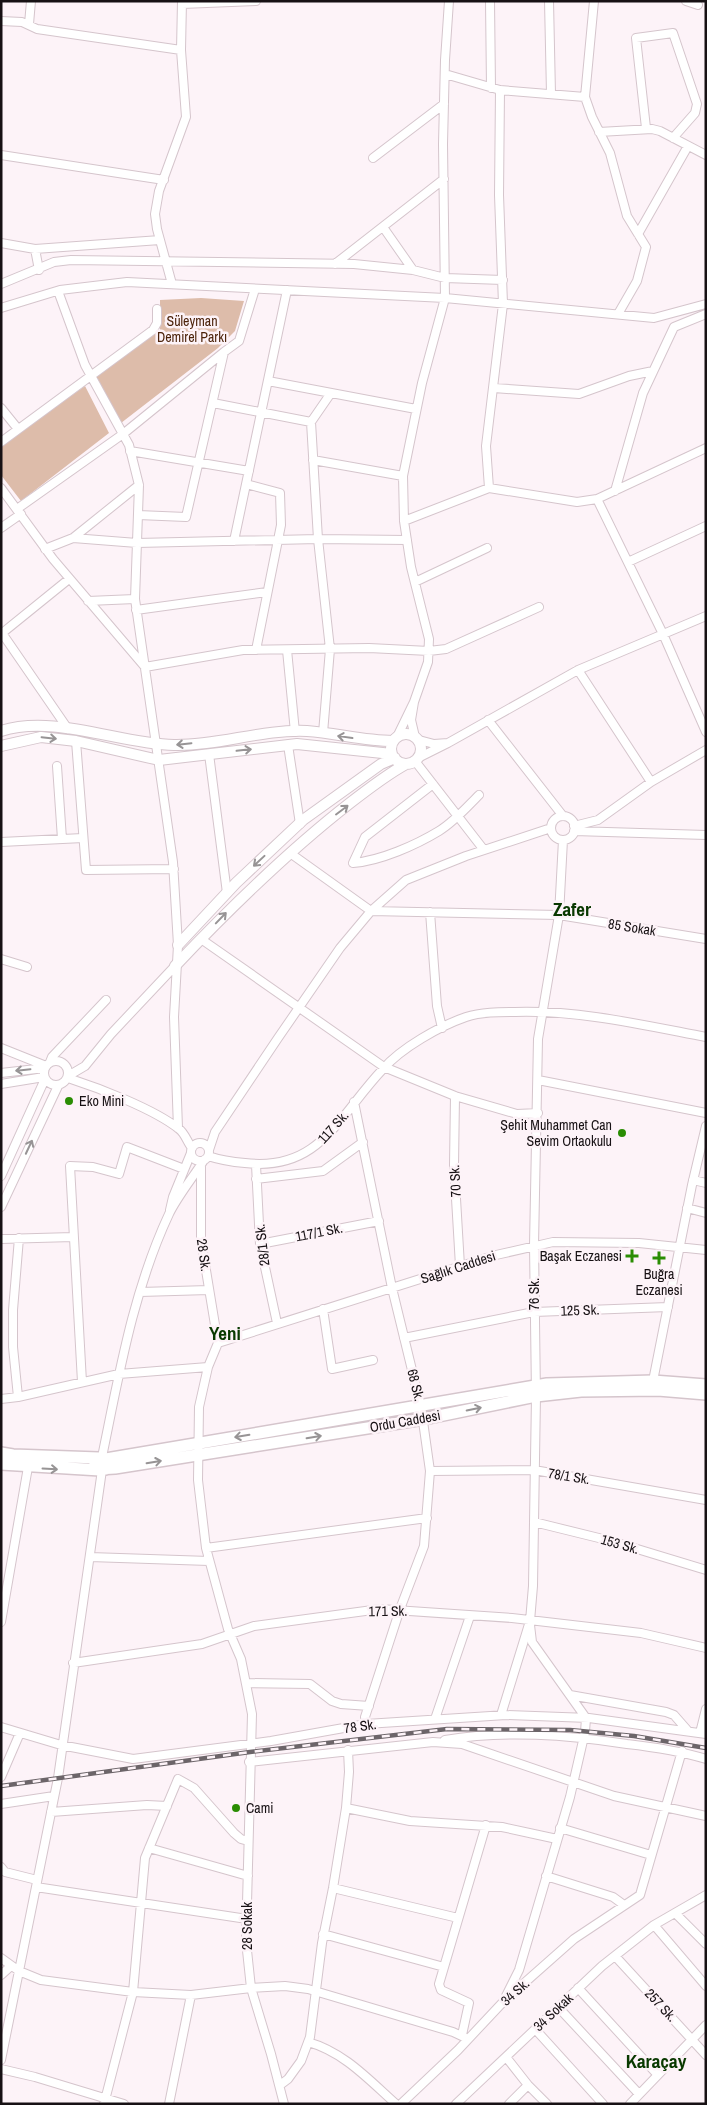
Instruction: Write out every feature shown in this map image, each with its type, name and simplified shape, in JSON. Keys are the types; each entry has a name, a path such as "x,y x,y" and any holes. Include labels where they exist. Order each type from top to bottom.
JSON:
{"main road":[{"name":"Ordu Caddesi","path":"198,1449 422,1407 535,1391 654,1381 706,1385"},
{"name":"Ordu Caddesi","path":"1,1464 28,1468 103,1464 198,1449 424,1419 535,1391 658,1390 706,1394"},
{"name":"Ordu Caddesi","path":"1,1453 103,1464"}],"street":[{"path":"29,24 31,1"},
{"path":"172,284 156,222 156,206 186,117 181,50 182,3 256,1"},
{"path":"394,756 395,739 414,702 428,662 429,651 429,639 415,582 404,521 404,476 416,409 445,298 444,104 449,1"},
{"path":"490,1 491,88"},
{"path":"549,1 550,94"},
{"path":"595,1 586,97 592,117 610,153 627,216 646,247 637,281 618,314"},
{"path":"686,1 698,5"},
{"path":"1,21 29,24 37,29 181,50"},
{"path":"646,128 636,38 673,33 697,104 695,113 673,138"},
{"path":"445,74 500,90 586,97"},
{"path":"489,488 486,446 503,304 499,195 500,90"},
{"path":"373,158 444,104"},
{"path":"599,132 646,128 660,131 706,155"},
{"path":"638,234 688,146"},
{"path":"1,155 164,180"},
{"path":"335,264 444,179"},
{"path":"382,227 413,270"},
{"path":"1,243 35,249 160,240"},
{"path":"35,249 39,270"},
{"path":"1,284 39,270 54,262 71,260 335,264 413,270 445,278 503,280"},
{"path":"1,308 58,291 127,282 445,298 654,318 706,304"},
{"path":"1,528 239,341 255,289"},
{"path":"234,541 287,290"},
{"path":"58,291 91,376 123,434 130,451 139,485 135,599 174,869 178,945 175,966 174,1017 181,1131"},
{"path":"1,442 153,330 157,323 157,310"},
{"path":"615,491 643,393 674,327 706,314"},
{"path":"138,516 186,517 224,352"},
{"path":"494,388 580,394 629,376 653,371"},
{"path":"268,381 416,409"},
{"path":"323,734 330,649 318,539 311,422 331,393"},
{"path":"213,403 311,422"},
{"path":"1,408 18,429"},
{"path":"404,521 489,488 577,502 597,499 706,448"},
{"path":"130,451 249,471"},
{"path":"313,460 404,476"},
{"path":"246,484 280,493 282,508 278,540 256,650"},
{"path":"45,549 73,538 139,485"},
{"path":"1,488 69,579 145,667"},
{"path":"597,499 663,634 706,732"},
{"path":"628,562 706,526"},
{"path":"73,538 137,543 318,539 407,540"},
{"path":"415,582 487,548"},
{"path":"68,729 1,634 69,579"},
{"path":"136,610 267,592"},
{"path":"88,601 135,599"},
{"path":"145,667 243,650 369,648 429,651 446,649 540,607"},
{"path":"1,1207 58,1086 84,1066 111,1034 244,894 328,820 392,771 578,670 706,616"},
{"path":"287,650 295,732"},
{"path":"578,670 650,782"},
{"path":"413,761 422,749 412,730 411,720 414,702"},
{"path":"488,720 563,816 570,819 574,829"},
{"path":"2,729 30,726 68,729 157,744 176,745 295,732 377,741 395,739 407,733 434,744 448,742"},
{"path":"2,729 13,742"},
{"path":"1,746 41,737 76,741 159,760 288,745 320,745 394,756 413,761 484,850"},
{"path":"76,741 86,870 174,869"},
{"path":"288,745 300,824"},
{"path":"551,828 555,838 563,840 570,838 574,829 598,820 650,782 706,750"},
{"path":"209,754 227,893"},
{"path":"178,945 277,844 300,824 394,756"},
{"path":"57,766 62,839"},
{"path":"432,784 365,837 353,863 368,862 382,858 440,831 479,795"},
{"path":"1,2060 54,1796 103,1464 119,1374 128,1332 140,1292 154,1249 170,1212 205,1158 215,1132 340,948 371,910 406,880 484,850 551,828 556,818 563,816"},
{"path":"574,829 706,835"},
{"path":"1,842 83,838"},
{"name":"76 Sk.","path":"501,1715 530,1621 533,1586 534,1246 538,1039 559,915 563,840"},
{"path":"277,844 371,910"},
{"name":"85 Sokak","path":"371,910 559,915 706,939"},
{"path":"430,912 437,1006 442,1028"},
{"path":"201,939 384,1067 455,1096 517,1114 538,1113"},
{"path":"1,959 27,967"},
{"path":"1,1176 5,1162 45,1078 47,1066 52,1057 106,1000"},
{"name":"117 Sk.","path":"205,1158 256,1164 294,1160 319,1144 384,1067 442,1028 468,1017 501,1012 543,1011 606,1018 706,1037"},
{"path":"1,1048 47,1066"},
{"path":"1,1073 47,1066 57,1061 65,1064 68,1069 68,1077"},
{"path":"68,1077 118,1097 181,1131 196,1147 196,1160 205,1158"},
{"path":"45,1078 51,1085 58,1086"},
{"path":"1,1084 45,1078"},
{"path":"538,1080 706,1113"},
{"name":"70 Sk.","path":"455,1096 454,1165 460,1266"},
{"name":"68 Sk.","path":"354,1102 392,1288 422,1407 430,1471 424,1546 400,1609 365,1717 366,1724"},
{"path":"654,1381 687,1208 706,1126"},
{"path":"170,1212 172,1197 196,1147 215,1132"},
{"path":"256,1179 323,1171 363,1142"},
{"path":"196,1147 206,1145 205,1158"},
{"path":"82,1382 70,1166 93,1168 119,1174 127,1147 184,1169"},
{"name":"28 Sk.","path":"205,1158 199,1186 201,1240 218,1343"},
{"path":"5,1162 20,1167"},
{"name":"28/1 Sk.","path":"256,1164 260,1244 277,1323"},
{"path":"693,1180 706,1183"},
{"path":"1,1184 10,1188"},
{"path":"687,1208 706,1214"},
{"name":"117/1 Sk.","path":"260,1244 379,1221"},
{"path":"1,1239 73,1237"},
{"path":"18,1397 13,1347 13,1310 19,1238"},
{"name":"Sağlık Caddesi","path":"218,1343 460,1266 553,1242 639,1243 706,1250"},
{"path":"140,1292 209,1290"},
{"name":"125 Sk.","path":"404,1338 534,1312 668,1307"},
{"path":"322,1309 332,1368 373,1360"},
{"name":"28 Sokak","path":"218,1343 208,1367 200,1407 198,1449 206,1548 241,1659 252,1714 253,1743 250,1762 247,1919 250,1988 284,2104"},
{"path":"1,1399 18,1397 119,1374 208,1367"},
{"path":"1,1622 28,1468"},
{"name":"78/1 Sk.","path":"430,1471 534,1470 684,1494 706,1500"},
{"path":"206,1548 427,1518"},
{"name":"153 Sk.","path":"534,1522 611,1541 706,1570"},
{"path":"90,1557 209,1560"},
{"name":"171 Sk.","path":"73,1663 202,1644 254,1626 380,1609 400,1609 641,1633 706,1648"},
{"path":"435,1719 470,1616"},
{"path":"504,2000 519,1970 574,1782 584,1738 586,1718 532,1642 530,1621"},
{"path":"246,1683 310,1684 316,1686 332,1701 369,1706"},
{"path":"570,1695 666,1712 674,1715 688,1731"},
{"name":"78 Sk.","path":"1,1727 62,1746 133,1759 253,1743 366,1724 501,1715 586,1718 703,1733 706,1709"},
{"path":"1,1777 20,1733"},
{"path":"250,1762 433,1742 473,1735 584,1738 682,1751 706,1759"},
{"path":"433,1742 462,1744 614,1796 706,1816"},
{"path":"280,2086 297,2067 308,2042 323,1934 333,1888 346,1808 349,1772 348,1750"},
{"path":"560,1828 651,1856 682,1751"},
{"path":"105,2101 133,1992 145,1858 178,1779 194,1788 234,1833 248,1842"},
{"path":"1,1804 54,1796"},
{"path":"51,1812 147,1805 167,1806"},
{"path":"346,1808 410,1821 486,1825 557,1839"},
{"path":"1,1958 19,1971 41,1980 133,1992 191,1995 285,1986 316,1990 465,2037 469,2003 440,1989 439,1984 486,1825"},
{"path":"149,1848 248,1876"},
{"name":"34 Sk.","path":"402,2104 465,2037 504,2000 574,1939 640,1895 651,1856"},
{"path":"1,1867 5,1872 37,1884 140,1904 247,1919"},
{"path":"546,1876 613,1897 624,1905"},
{"path":"333,1888 458,1918"},
{"name":"34 Sokak","path":"456,2104 578,1988 615,1956 654,1925 706,1895"},
{"path":"675,1913 706,1944"},
{"path":"654,1925 706,1986"},
{"path":"323,1934 444,1967"},
{"name":"257 Sk.","path":"615,1956 706,2055"},
{"path":"1,1974 11,1966"},
{"path":"578,1988 658,2074"},
{"path":"168,2104 191,1995"},
{"path":"558,2007 639,2094"},
{"path":"630,2104 706,2024"},
{"path":"534,2030 603,2104"},
{"path":"308,2042 329,2050 351,2064 396,2104"},
{"path":"506,2057 528,2085 547,2104"},
{"path":"1,2069 105,2101 124,2104"},
{"path":"509,2104 528,2085"}],"green space":[{"name":"Süleyman Demirel Parkı","path":"201,298 244,301 235,331 218,348 121,423 96,376 160,330 160,300"},
{"path":"85,386 109,433 21,501 1,475 1,445"}],"railway":[{"path":"1,1786 250,1752 447,1729 570,1730 634,1736 706,1748"}],"place":[{"name":"Eko Mini","path":"69,1101"},
{"name":"Şehit Muhammet Can Sevim Ortaokulu","path":"622,1133"},
{"name":"Başak Eczanesi","path":"632,1256"},
{"name":"Buğra Eczanesi","path":"659,1258"},
{"name":"Cami","path":"236,1808"}],"district":[{"name":"Zafer","path":"572,909"},
{"name":"Yeni","path":"225,1333"},
{"name":"Karaçay","path":"656,2061"}]}
